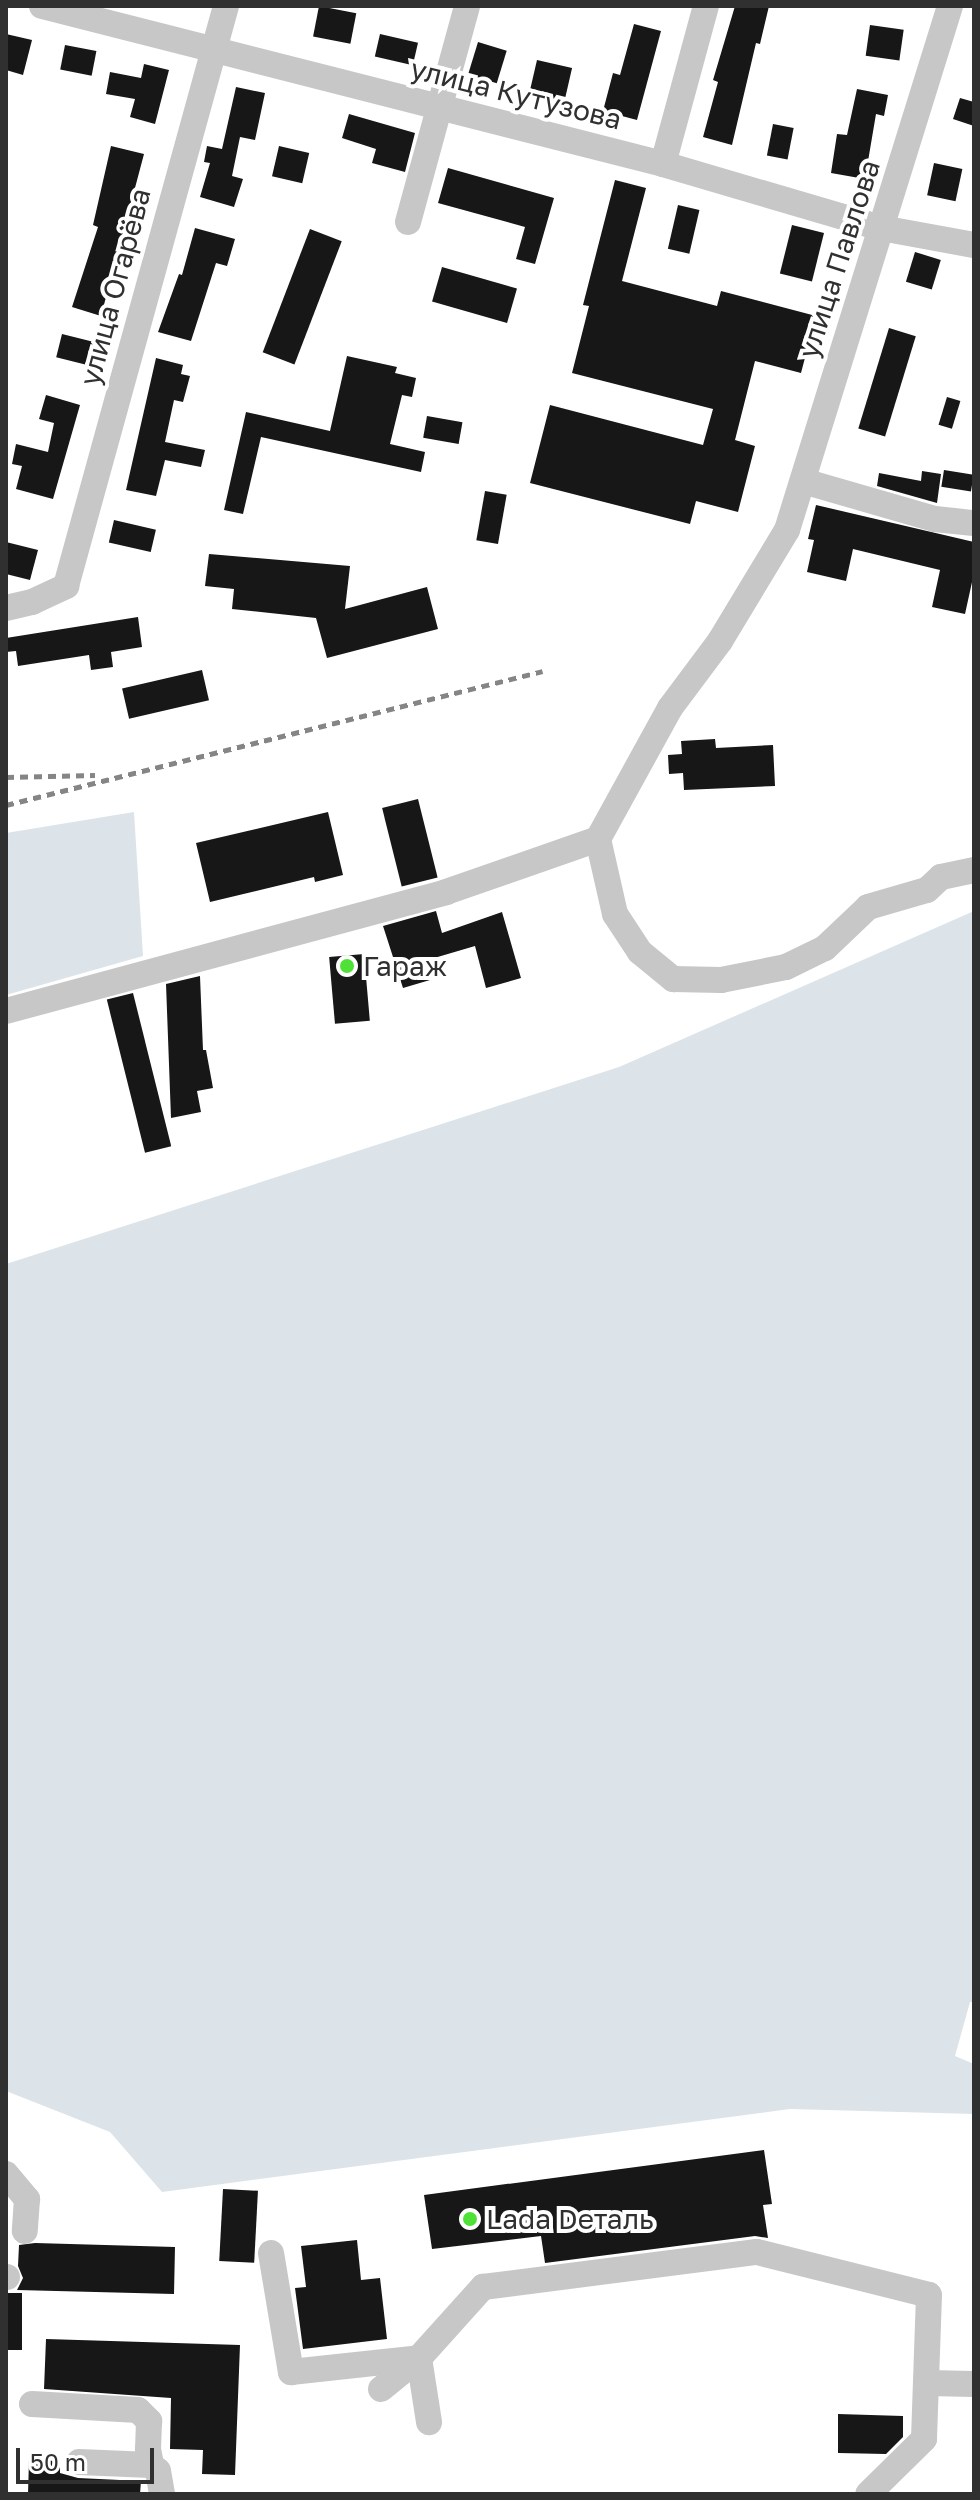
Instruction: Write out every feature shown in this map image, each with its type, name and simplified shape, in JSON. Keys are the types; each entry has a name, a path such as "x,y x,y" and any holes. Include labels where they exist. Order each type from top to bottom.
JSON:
{"street":[{"name":"улица Кутузова","path":"42,6 663,164 881,228 974,245"},
{"name":"улица Огарёва","path":"6,608 32,602 66,586 226,6"},
{"path":"408,222 467,6"},
{"path":"663,164 706,6"},
{"name":"улица Павлова","path":"598,839 670,708 720,641 787,530 950,6"},
{"path":"803,481 935,519 974,523"},
{"path":"6,1011 446,892 598,839 615,914 640,952 673,979 721,980 786,967 825,948 868,907 927,890 941,877 974,870"},
{"path":"6,2174 27,2199 25,2231"},
{"path":"381,2389 419,2358 483,2287 757,2252 929,2295 924,2439 868,2494"},
{"path":"271,2253 291,2372 419,2358"},
{"path":"419,2358 429,2422"},
{"path":"927,2383 974,2384"},
{"path":"32,2404 138,2410 149,2421 151,2465"},
{"path":"79,2462 151,2465 158,2471 162,2494"}],"shaded area":[{"path":"134,812 143,956 6,995 6,833"},
{"path":"974,911 974,2002 970,2002 955,2056 974,2064 974,2114 790,2109 162,2192 110,2132 6,2091 6,1264 619,1067"}],"building":[{"path":"319,6 356,13 350,44 313,36"},
{"path":"735,6 769,6 760,44 756,43 732,145 703,137 718,82 713,80"},
{"path":"634,24 661,31 637,120 603,111 613,73 620,75"},
{"path":"870,25 904,30 899,60 866,56"},
{"path":"6,34 32,40 23,75 6,70"},
{"path":"380,34 418,43 413,65 375,56"},
{"path":"478,42 507,51 497,83 468,75"},
{"path":"65,45 96,51 92,76 60,70"},
{"path":"537,60 572,68 564,103 529,95"},
{"path":"144,64 169,70 155,124 130,117 135,99 106,94 110,72 141,78"},
{"path":"236,87 265,93 255,140 240,137 232,176 243,179 234,207 200,197 210,163 204,162 207,146 222,149"},
{"path":"857,89 888,95 884,116 876,114 865,179 831,173 837,134 847,135"},
{"path":"960,98 974,102 974,126 953,119"},
{"path":"349,114 415,133 405,172 372,163 376,149 342,138"},
{"path":"773,124 794,128 788,159 767,155"},
{"path":"111,146 144,154 101,316 72,307 98,227 93,225"},
{"path":"279,146 309,153 302,183 272,176"},
{"path":"934,163 962,169 956,201 927,195"},
{"path":"448,168 554,198 535,264 516,259 525,227 438,203"},
{"path":"615,180 646,188 622,281 717,306 721,291 816,316 801,373 755,361 735,440 755,446 738,512 696,501 690,524 530,483 550,405 703,445 713,409 572,373 589,306 583,305"},
{"path":"678,205 699,210 689,254 668,249"},
{"path":"792,225 824,233 812,281 780,274"},
{"path":"195,228 235,239 227,266 216,263 191,341 158,332 179,274 182,275"},
{"path":"310,229 342,241 294,364 263,352"},
{"path":"915,252 941,260 932,290 906,282"},
{"path":"442,267 517,288 507,323 432,302"},
{"path":"889,328 916,336 885,437 858,428"},
{"path":"62,334 94,342 88,365 56,357"},
{"path":"347,356 397,367 395,373 416,378 412,397 402,395 390,444 425,452 421,472 261,437 243,514 224,510 246,412 330,431"},
{"path":"156,358 183,365 181,374 190,376 183,402 174,400 165,442 205,450 201,467 165,460 156,496 126,490"},
{"path":"46,395 80,405 53,499 16,489 22,466 12,464 16,444 48,452 54,423 39,419"},
{"path":"947,397 960,401 952,429 939,425"},
{"path":"427,416 462,422 459,444 423,438"},
{"path":"944,470 974,475 971,491 941,487"},
{"path":"922,471 941,474 937,503 877,486 879,473 921,481"},
{"path":"485,491 507,495 498,544 476,540"},
{"path":"816,505 974,542 974,573 965,614 932,607 940,570 853,549 846,581 807,572 814,540 808,539"},
{"path":"114,520 156,530 151,552 109,542"},
{"path":"6,542 38,550 30,580 6,574"},
{"path":"209,554 350,566 345,609 427,587 438,629 327,658 316,618 232,609 234,589 205,586"},
{"path":"138,617 142,647 111,652 113,667 91,670 89,655 18,666 16,651 6,652 6,638"},
{"path":"202,670 209,700 129,719 122,688"},
{"path":"715,739 716,748 773,745 775,786 684,790 683,773 669,774 668,755 682,754 681,741"},
{"path":"418,799 438,878 402,887 382,808"},
{"path":"328,812 343,875 315,882 314,877 210,902 196,843"},
{"path":"436,911 442,933 502,912 521,978 486,988 475,946 424,961 430,980 403,988 383,926"},
{"path":"364,954 370,1021 335,1024 329,957"},
{"path":"200,976 203,1050 206,1050 213,1088 197,1091 201,1112 171,1118 166,984"},
{"path":"133,993 171,1146 145,1153 107,1000"},
{"path":"764,2150 772,2204 763,2205 768,2238 755,2236 545,2263 541,2236 432,2249 424,2195"},
{"path":"223,2189 258,2191 254,2263 219,2261"},
{"path":"357,2240 361,2280 380,2278 387,2339 303,2349 295,2288 306,2287 301,2246"},
{"path":"19,2245 175,2247 174,2294 17,2290 23,2278 18,2266"},
{"path":"6,2293 22,2293 22,2350 6,2350"},
{"path":"46,2339 240,2345 235,2475 202,2474 203,2450 170,2449 171,2398 44,2389"},
{"path":"838,2414 903,2416 903,2437 886,2454 838,2453"},
{"path":"29,2460 60,2461 60,2473 78,2478 141,2481 140,2494 28,2494"}],"railway":[{"path":"6,805 543,671"},
{"path":"6,777 95,775"}],"place":[{"name":"Гараж","path":"347,966"},
{"name":"Lada Dеталь","path":"470,2219"}]}
